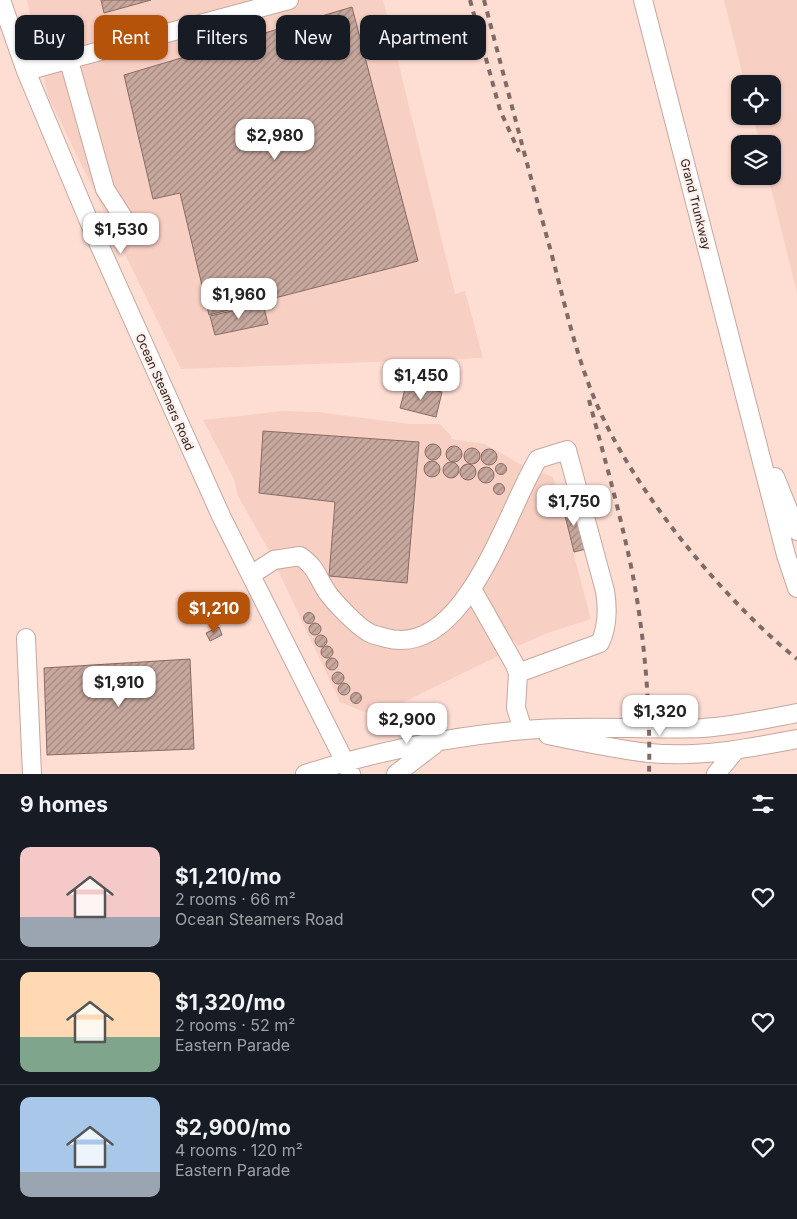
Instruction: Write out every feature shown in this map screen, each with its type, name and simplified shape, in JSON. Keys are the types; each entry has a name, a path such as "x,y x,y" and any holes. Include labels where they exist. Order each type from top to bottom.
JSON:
{"street":[{"name":"Ocean Steamers Road","path":"2,0 26,71 93,231 222,518 348,768"},
{"path":"26,71 69,61 289,0"},
{"name":"Grand Trunkway","path":"643,0 786,555 797,588"},
{"path":"69,61 105,189 128,225 93,231"},
{"name":"Grand Trunkway","path":"749,409 797,532"},
{"path":"251,575 274,560 300,556 313,564 327,592 368,633 400,642 424,635 454,613 472,589 501,540 528,476 538,459 567,450 605,590 607,606 606,631 600,643 518,673"},
{"path":"472,589 505,645 518,673 516,708 523,730"},
{"path":"26,638 32,774"},
{"path":"305,774 348,768 438,742 523,730 578,727 705,728 797,713"},
{"path":"523,730 650,753 735,750 797,739"},
{"path":"396,774 438,742"},
{"path":"716,774 735,750"}],"shaded area":[{"path":"27,0 383,0 387,15 360,15 360,60 398,60 455,294 465,291 483,358 181,369 48,96 40,60 84,60 84,15 30,15"},
{"path":"724,0 797,0 797,293 770,185 781,185 781,135 758,135 755,125 781,125 781,75 743,75"},
{"path":"282,411 317,412 410,424 440,424 451,436 451,439 485,444 518,463 553,477 591,619 545,634 518,646 514,640 495,650 498,656 375,716 340,702 268,549 238,496 234,479 203,420"}],"building":[{"path":"101,0 151,0 104,13"},
{"path":"352,7 360,38 360,60 366,60 418,261 209,315 180,193 153,199 124,75 178,59 266,60 266,33 276,30 276,60 350,60 350,15 325,15"},
{"path":"263,304 268,324 215,335 210,316"},
{"path":"406,385 442,392 436,417 400,408"},
{"path":"263,431 419,442 407,583 329,576 335,502 259,493"},
{"path":"433,444 441,452 433,460 425,452"},
{"path":"454,446 460,448 462,454 460,460 454,462 448,460 446,454 448,448"},
{"path":"472,448 478,450 480,456 478,462 472,464 466,462 464,456 466,450"},
{"path":"489,449 495,451 497,457 495,463 489,465 483,463 481,457 483,451"},
{"path":"432,461 440,469 432,477 424,469"},
{"path":"451,462 457,464 459,470 457,476 451,478 445,476 443,470 445,464"},
{"path":"501,463 507,469 501,475 495,469"},
{"path":"468,464 474,466 476,472 474,478 468,480 462,478 460,472 462,466"},
{"path":"486,467 492,469 494,475 492,481 486,483 480,481 478,475 480,469"},
{"path":"499,483 505,489 499,495 493,489"},
{"path":"573,501 586,549 574,552 562,504"},
{"path":"309,612 315,618 309,624 303,618"},
{"path":"315,623 321,629 315,635 309,629"},
{"path":"219,627 222,635 210,641 206,633"},
{"path":"319,635 323,635 327,641 323,647 319,647 315,643 315,639"},
{"path":"327,646 333,652 327,658 321,652"},
{"path":"332,658 338,664 332,670 326,664"},
{"path":"190,659 194,749 47,755 44,668"},
{"path":"338,672 344,678 338,684 332,678"},
{"path":"344,683 350,689 344,695 338,689"},
{"path":"356,692 362,698 356,704 350,698"}],"railway":[{"path":"470,0 500,110 519,152"},
{"path":"484,0 573,337 587,379 604,420 641,484 689,549 743,609 797,659"},
{"path":"589,400 633,574 645,660 649,719 649,774"}]}
